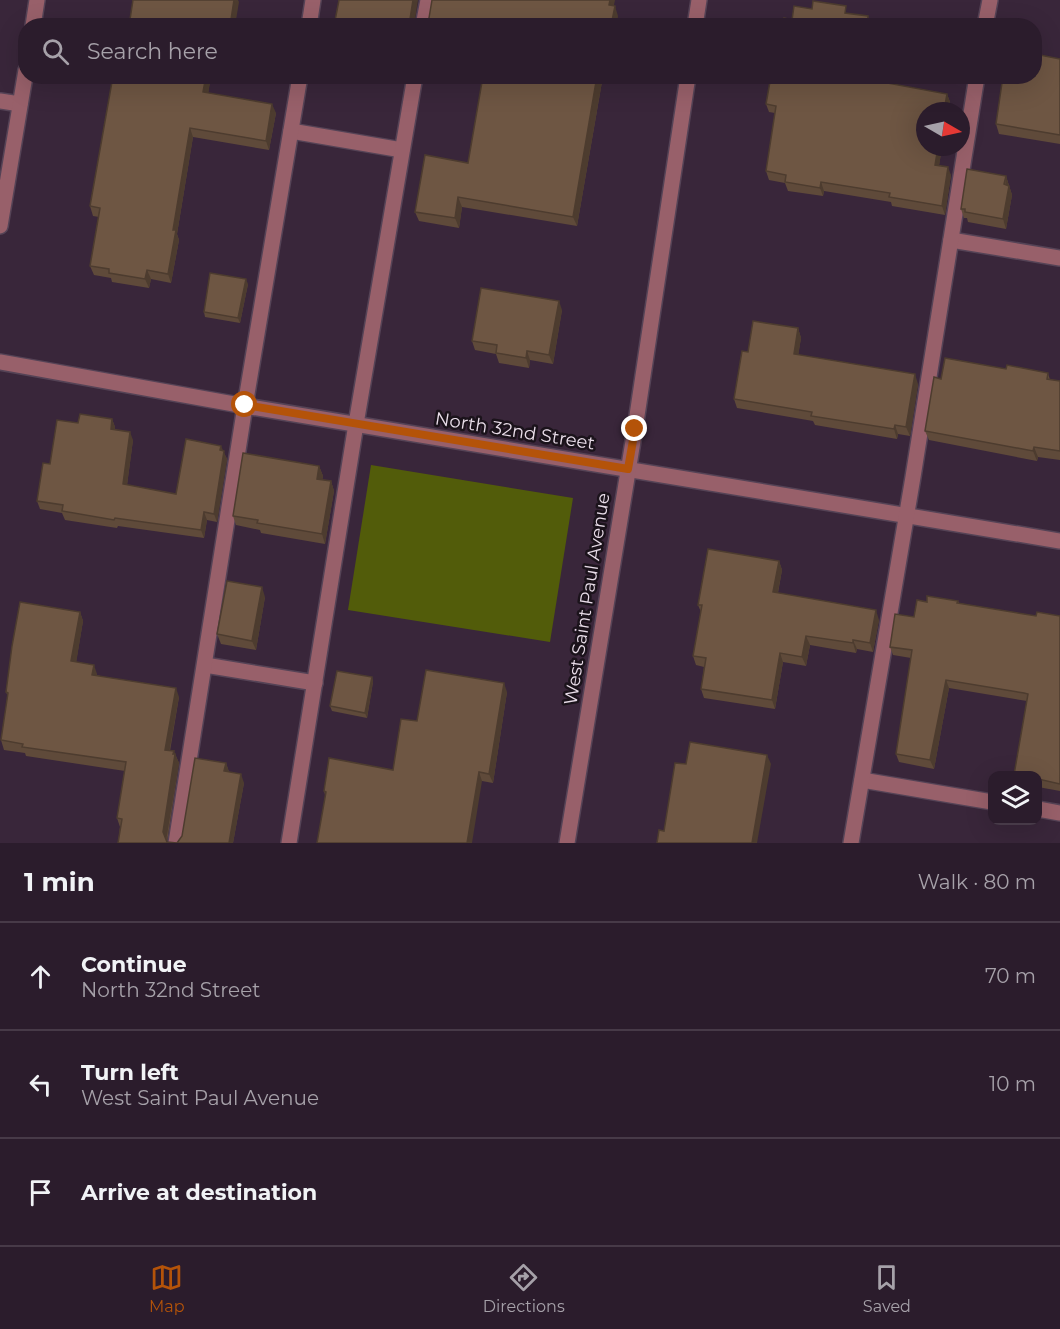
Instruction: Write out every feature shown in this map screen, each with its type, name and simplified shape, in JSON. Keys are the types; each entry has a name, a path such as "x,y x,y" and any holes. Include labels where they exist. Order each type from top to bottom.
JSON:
{"street":[{"path":"35,18 38,0"},
{"path":"310,18 313,0"},
{"path":"425,18 428,0"},
{"path":"696,18 699,0"},
{"path":"987,18 990,0"},
{"path":"0,226 24,84"},
{"path":"176,843 299,84"},
{"path":"289,843 414,84"},
{"name":"West Saint Paul Avenue","path":"567,843 628,469 687,84"},
{"path":"851,843 976,84"},
{"path":"0,101 20,104"},
{"path":"291,131 402,150"},
{"path":"951,240 1060,258"},
{"name":"North 32nd Street","path":"0,362 356,424 1060,541"},
{"path":"205,665 315,683"},
{"path":"862,780 988,801"},
{"path":"1042,810 1060,813"}],"green space":[{"path":"371,465 573,498 550,642 348,610"}],"building":[{"path":"133,0 234,0 231,18 130,18"},
{"path":"339,0 413,0 410,18 336,18"},
{"path":"432,0 610,0 609,5 615,6 613,18 429,18"},
{"path":"813,1 846,6 845,13 868,16 868,18 792,18 794,6 812,9"},
{"path":"1042,55 1060,59 1060,135 996,124 1002,84 1042,84"},
{"path":"112,84 204,84 203,92 272,104 266,141 190,128 168,274 147,270 145,279 109,273 109,269 90,266 100,208 90,206"},
{"path":"482,84 596,84 573,217 458,197 455,218 415,212 425,155 468,163"},
{"path":"770,84 893,84 947,94 946,102 916,102 916,156 936,156 935,165 948,167 942,206 889,197 890,193 821,182 820,188 785,182 786,175 766,171 776,106 766,104"},
{"path":"967,169 1006,176 1004,184 1009,186 1003,219 965,212 965,209 961,209"},
{"path":"210,273 246,279 238,318 204,312"},
{"path":"481,288 559,301 549,355 527,351 526,358 496,353 497,345 472,341"},
{"path":"753,321 798,328 794,354 915,374 906,427 895,425 894,429 811,416 812,412 734,399 742,351 748,352"},
{"path":"945,358 1006,369 1007,365 1048,373 1047,379 1060,381 1060,451 1034,447 1033,451 925,431 934,377 941,379"},
{"path":"80,414 112,419 111,429 130,432 123,484 176,494 186,439 221,446 220,450 224,451 214,514 204,512 201,530 115,518 114,520 62,511 63,505 37,501 43,463 50,464 57,420 78,423"},
{"path":"243,453 319,466 317,479 331,481 322,534 257,523 258,520 233,516"},
{"path":"708,549 779,561 773,592 876,610 870,643 853,640 853,643 806,636 802,657 780,653 772,700 701,689 706,658 693,656 702,605 698,605"},
{"path":"227,581 262,587 252,641 217,634"},
{"path":"927,596 1036,616 1037,612 1060,616 1060,784 1042,780 1042,771 1015,771 1028,694 1024,693 946,680 930,760 896,754 912,650 890,647 895,614 914,617 917,600 927,602"},
{"path":"20,602 80,612 71,661 94,665 92,675 176,688 165,750 174,751 173,754 175,754 163,832 167,842 177,843 118,843 122,819 117,818 126,762 22,747 23,744 1,740 12,646"},
{"path":"426,670 504,683 489,774 479,772 467,843 317,843 329,758 393,770 401,719 417,721"},
{"path":"337,671 372,677 365,713 330,706"},
{"path":"690,742 767,755 752,843 657,843 659,830 664,831 675,763 686,764"},
{"path":"195,758 226,763 224,771 241,774 229,843 177,843 182,836"}],"route":[{"path":"245,405 628,469 635,429"}]}
